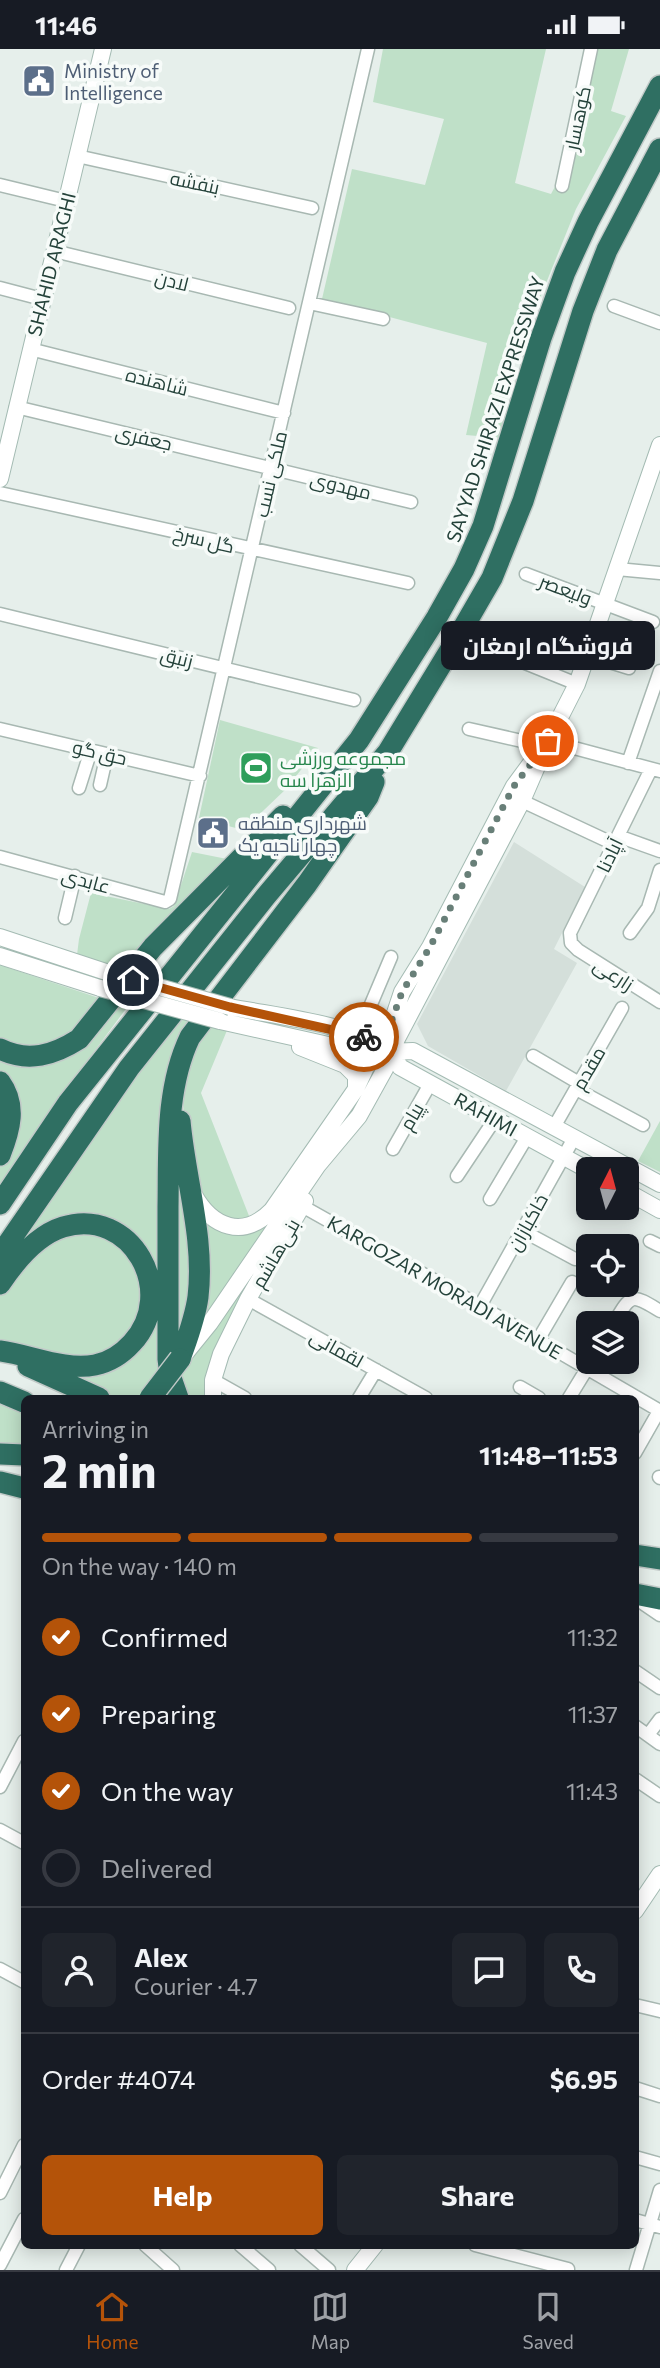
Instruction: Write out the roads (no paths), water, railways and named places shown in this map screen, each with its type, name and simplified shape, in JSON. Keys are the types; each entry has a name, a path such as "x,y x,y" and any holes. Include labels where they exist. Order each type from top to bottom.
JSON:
{"highway":[{"name":"SAYYAD SHIRAZI EXPRESSWAY","path":"0,1204 68,1103 359,740 437,617 464,569 483,527 541,338 565,272 588,222 660,86"},
{"path":"177,1395 170,1375 169,1119 182,1056 190,1037 239,977 368,797 388,753 492,578 523,501 583,311 607,250 660,149"},
{"path":"0,1049 22,1057 36,1057 66,1047 79,1039 153,947 359,740"},
{"path":"0,1255 129,1067 266,897 388,753"},
{"path":"0,1082 8,1096 11,1115 8,1135 0,1155"},
{"path":"152,1395 180,1359 193,1323 200,1273 176,1086"},
{"path":"0,1284 21,1258 43,1238 62,1227 86,1224 109,1230 132,1245 146,1265 152,1298 148,1319 137,1338 120,1354 103,1362 75,1366 0,1353"},
{"path":"0,1353 92,1395"},
{"path":"0,1392 21,1401"},
{"path":"0,1454 21,1455"},
{"path":"0,1482 21,1487"},
{"path":"639,1556 660,1559"},
{"path":"639,1596 660,1599"}],"main road":[{"name":"SHAHID ARAGHI","path":"0,479 103,49"},
{"path":"180,1359 210,1324 318,1165 359,1116 385,1069 391,1051 522,801 546,744 577,684 660,445"},
{"path":"391,1051 388,1031 402,992 430,947 514,786 546,744"},
{"path":"0,937 108,973 230,1007 372,1039 391,1051"},
{"path":"0,956 100,988 259,1030 364,1053 413,1051 660,1184"},
{"path":"259,1030 345,1065 356,1076 356,1089"},
{"path":"190,1188 205,1213 215,1221 235,1227 261,1220 272,1210 356,1089 368,1065 391,1051"},
{"name":"RAHIMI","path":"391,1051 400,1067 576,1163"},
{"name":"بنی‌هاشم","path":"213,1395 213,1380 221,1354 248,1299 359,1116"},
{"path":"639,1198 660,1210"},
{"path":"639,1905 660,1874"},
{"path":"355,2270 372,2249"}],"street":[{"name":"ملکی نسب","path":"170,899 368,49"},
{"name":"کوهسار","path":"562,186 591,49"},
{"name":"بنفشه","path":"77,156 312,208"},
{"path":"0,185 66,201"},
{"name":"لادن","path":"54,251 289,309"},
{"path":"0,288 42,299"},
{"path":"309,303 383,319"},
{"path":"614,306 660,323"},
{"name":"شاهنده","path":"30,349 284,413"},
{"name":"جعفری","path":"16,407 272,467"},
{"name":"مهدوی","path":"272,467 411,502"},
{"name":"گل سرخ","path":"0,493 408,583"},
{"path":"617,569 660,573"},
{"name":"ولیعصر","path":"526,574 653,622"},
{"name":"زنبق","path":"0,614 354,701"},
{"path":"488,648 577,684"},
{"path":"587,655 629,668"},
{"path":"628,763 660,671"},
{"name":"حق گو","path":"0,729 200,776"},
{"path":"469,729 656,770"},
{"path":"79,788 91,750"},
{"path":"100,785 107,754"},
{"name":"آپادنا","path":"571,943 570,933 616,840 656,770"},
{"path":"522,801 616,840 660,851"},
{"name":"عابدی","path":"0,857 165,902 170,899"},
{"path":"630,933 654,909 660,870"},
{"path":"65,918 75,876"},
{"name":"زارعی","path":"571,943 660,1002"},
{"path":"358,1035 391,957"},
{"name":"مقدم","path":"554,1127 622,1008"},
{"path":"533,1056 643,1125"},
{"name":"پیام","path":"393,1149 430,1084"},
{"path":"457,1176 495,1119"},
{"path":"490,1199 527,1137"},
{"name":"خاکبازان","path":"480,1306 574,1138"},
{"name":"KARGOZAR MORADI AVENUE","path":"302,1206 538,1340 576,1359"},
{"path":"523,1231 575,1259"},
{"path":"538,1340 572,1282"},
{"path":"621,1311 632,1297 639,1297 660,1311"},
{"name":"لقمانی","path":"248,1299 421,1395"},
{"path":"361,1395 376,1370"},
{"path":"571,1395 584,1374"},
{"name":"KARGOZAR MORADI AVENUE","path":"603,1374 635,1395"},
{"path":"213,1380 240,1395"},
{"path":"520,1387 534,1395"},
{"name":"KARGOZAR MORADI AVENUE","path":"639,1397 660,1411"},
{"path":"639,1446 660,1411"},
{"path":"639,1599 660,1615"},
{"path":"639,1674 660,1688"},
{"path":"648,1735 660,1719"},
{"path":"639,1729 660,1744"},
{"path":"0,1787 21,1747"},
{"path":"639,1782 660,1795"},
{"path":"0,1830 21,1841"},
{"path":"0,1969 21,1980"},
{"path":"639,2006 660,2011"},
{"path":"639,2089 660,2096"},
{"path":"0,2193 21,2151"},
{"path":"639,2158 660,2164"},
{"path":"636,2270 655,2226 660,2190"},
{"path":"0,2265 21,2224"},
{"path":"66,2270 77,2249"},
{"path":"149,2249 173,2270"},
{"path":"244,2249 268,2270"},
{"path":"305,2249 329,2270"},
{"path":"490,2249 568,2269"}],"place":[{"name":"Ministry of Intelligence","path":"39,81"},
{"name":"فروشگاه ارمغان","path":"548,741"},
{"name":"مجموعه ورزشی الزهرا سه","path":"256,768"},
{"name":"شهرداری منطقه چهار ناحیه یک","path":"213,833"}]}
